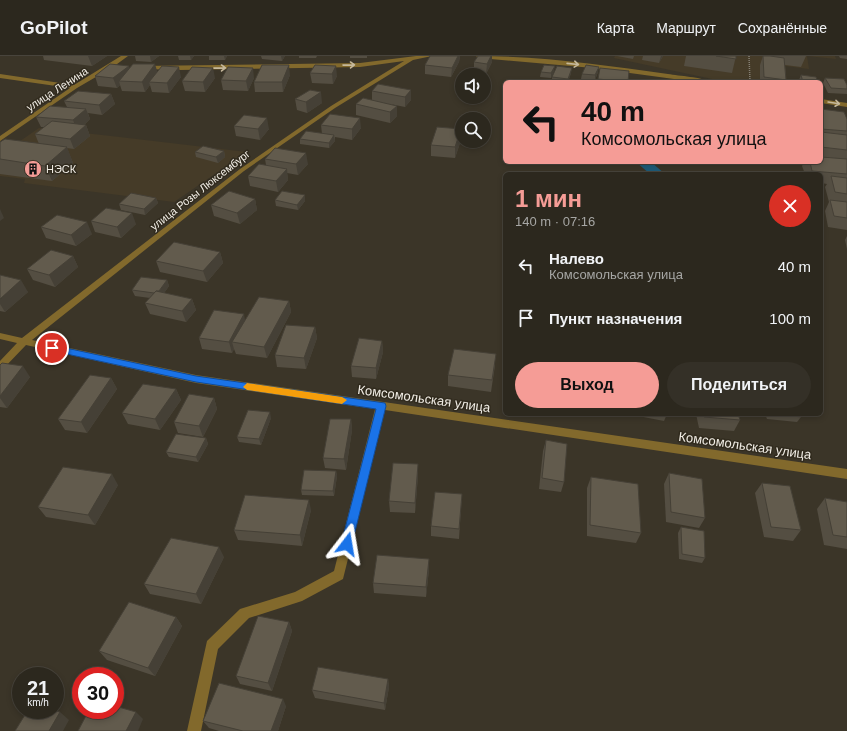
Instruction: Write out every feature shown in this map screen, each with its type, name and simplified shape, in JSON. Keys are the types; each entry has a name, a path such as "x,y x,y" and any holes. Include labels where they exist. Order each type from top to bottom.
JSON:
{"street":[{"name":"улица Ленина","path":"0,139 75,87 125,56"},
{"name":"улица Розы Люксембург","path":"0,367 23,342 242,170 333,106 411,59 429,56"},
{"path":"479,56 630,70 694,80"},
{"path":"134,67 180,68 360,65 411,59"},
{"path":"110,66 118,67"},
{"path":"0,76 75,87"},
{"path":"823,101 847,105"},
{"name":"Комсомольская улица","path":"0,336 196,379 847,474"},
{"path":"194,731 212,646 245,613 298,597 339,575 381,406"}],"path":[{"path":"749,56 750,80"}],"shaded area":[{"path":"615,56 807,56 809,69 785,66 787,80 717,80 614,58"},
{"path":"807,56 835,56 836,59"},
{"path":"39,128 247,152 174,202 24,183 25,179 0,176 0,155"}],"water":[{"path":"638,164 653,164 663,172 648,172"}],"building":[{"path":"430,56 458,56 452,68 425,65"},
{"path":"478,56 491,56 487,64 474,62"},
{"path":"716,56 736,56 736,59"},
{"path":"763,56 784,58 786,80 764,77"},
{"path":"110,64 129,66 113,78 95,76"},
{"path":"133,64 155,64 142,82 119,81"},
{"path":"262,65 289,65 282,82 254,82"},
{"path":"315,65 336,66 332,74 310,73"},
{"path":"544,65 555,66 551,73 541,72"},
{"path":"586,65 599,67 595,75 582,74"},
{"path":"162,66 179,67 167,83 149,82"},
{"path":"557,66 572,68 568,79 552,77"},
{"path":"192,67 213,68 203,82 182,81"},
{"path":"228,67 253,68 246,81 221,80"},
{"path":"600,68 629,71 628,80 598,79"},
{"path":"801,75 816,77 817,80 802,80"},
{"path":"825,78 844,79 847,89 831,88"},
{"path":"378,84 411,90 405,97 372,91"},
{"path":"310,90 321,92 306,102 295,99"},
{"path":"78,91 111,94 99,105 64,101"},
{"path":"363,98 397,106 390,112 356,104"},
{"path":"50,106 86,109 73,120 36,117"},
{"path":"823,109 844,112 847,119 847,131 823,129"},
{"path":"330,114 360,118 352,129 321,125"},
{"path":"244,115 267,118 258,129 234,126"},
{"path":"52,121 86,125 70,139 35,134"},
{"path":"437,127 455,128 455,147 431,145"},
{"path":"306,131 334,135 329,143 300,139"},
{"path":"823,132 847,135 847,150 823,147"},
{"path":"5,139 67,147 45,166 0,159 0,142"},
{"path":"203,146 224,151 216,157 195,152"},
{"path":"275,148 306,153 296,164 265,159"},
{"path":"823,157 847,159 847,174 812,171 810,164 823,164"},
{"path":"259,164 287,169 276,181 248,176"},
{"path":"831,176 847,178 847,194 835,192"},
{"path":"229,191 255,199 237,213 211,205"},
{"path":"282,191 305,195 297,205 275,200"},
{"path":"131,193 156,198 144,209 119,204"},
{"path":"830,200 847,202 847,218 834,216"},
{"path":"106,208 132,213 117,227 91,221"},
{"path":"57,215 87,222 71,235 41,227"},
{"path":"174,242 220,252 203,271 156,261"},
{"path":"51,250 73,256 49,275 27,269"},
{"path":"0,275 21,280 0,299"},
{"path":"141,277 167,280 159,291 154,293 132,290"},
{"path":"156,291 192,299 182,311 145,303"},
{"path":"259,297 289,301 264,347 232,342"},
{"path":"214,310 244,314 229,342 199,338"},
{"path":"286,325 315,327 304,358 275,355"},
{"path":"359,338 382,341 376,368 351,366"},
{"path":"454,349 496,354 492,380 448,375"},
{"path":"2,363 23,366 0,396 0,365"},
{"path":"90,375 111,378 81,422 58,419"},
{"path":"143,384 176,389 155,419 122,413"},
{"path":"189,394 214,398 199,426 174,422"},
{"path":"248,410 270,412 259,439 237,437"},
{"path":"739,416 740,420 704,417"},
{"path":"330,419 351,419 344,459 323,458"},
{"path":"176,434 206,438 196,457 166,452"},
{"path":"546,440 567,444 564,482 542,478"},
{"path":"393,463 418,464 415,503 389,501"},
{"path":"63,467 112,474 88,515 38,507"},
{"path":"304,470 336,471 333,491 301,490"},
{"path":"669,473 702,479 705,518 671,512"},
{"path":"591,477 638,484 641,533 590,525"},
{"path":"762,483 790,486 801,530 771,527"},
{"path":"435,492 462,494 459,529 431,526"},
{"path":"245,495 309,500 300,535 234,530"},
{"path":"825,498 847,502 847,537 833,535"},
{"path":"681,527 704,531 705,558 682,554"},
{"path":"171,538 219,547 196,594 144,584"},
{"path":"377,555 429,559 426,587 373,583"},
{"path":"129,602 176,617 148,668 99,651"},
{"path":"258,616 289,622 268,683 236,676"},
{"path":"318,667 388,679 384,703 312,690"},
{"path":"219,683 283,699 271,731 243,731 203,721"},
{"path":"124,709 136,712 126,731 78,731 84,719 124,719"},
{"path":"22,719 56,719 49,731 15,731"}],"slow traffic":[{"path":"247,387 342,400"}],"place":[{"name":"НЭСК","path":"33,169"}],"route":[{"path":"52,348 196,379 381,406 347,544"}]}
